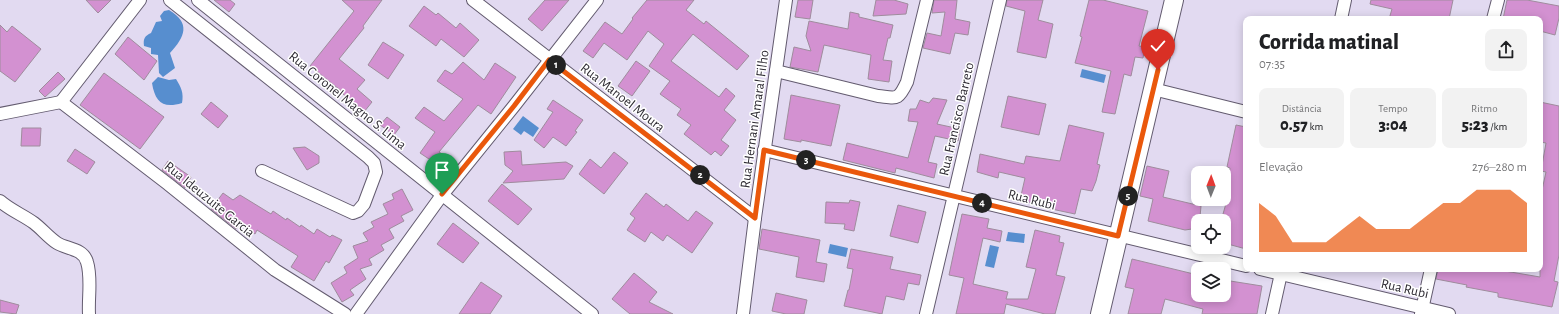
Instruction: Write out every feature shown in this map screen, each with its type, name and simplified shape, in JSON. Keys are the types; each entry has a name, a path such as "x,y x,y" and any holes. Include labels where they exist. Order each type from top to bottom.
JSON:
{"street":[{"path":"0,114 61,102 140,0"},
{"path":"170,0 368,157 374,163 376,172 364,204 358,211 352,212 262,171"},
{"name":"Rua Coronel Magno S. Lima","path":"198,0 592,314"},
{"name":"Rua Manoel Moura","path":"474,0 549,60 755,218"},
{"path":"356,314 442,194 514,106 597,0"},
{"name":"Rua Hernani Amaral Filho","path":"743,314 764,150 786,0"},
{"path":"776,71 878,96 894,98 901,95 907,82 927,0"},
{"name":"Rua Francisco Barreto","path":"926,314 1000,0"},
{"path":"1100,314 1174,0"},
{"path":"1342,16 1345,0"},
{"path":"1494,16 1498,0"},
{"path":"1153,89 1243,111"},
{"name":"Rua Ideuzuite Garcia","path":"61,102 168,184 275,270 345,314"},
{"name":"Rua Rubi","path":"764,150 1243,265"},
{"path":"0,201 6,207 33,222 58,244 77,251 87,260 89,275 89,314"},
{"path":"1272,314 1282,272"},
{"name":"Rua Rubi","path":"1286,272 1422,311 1450,314"},
{"path":"1422,311 1430,272"}],"water":[{"path":"169,10 181,20 183,30 182,36 170,53 175,68 163,77 159,73 158,55 151,54 151,48 144,46 144,39 151,33 156,22 162,21 160,16 164,11"},
{"path":"1082,69 1106,75 1104,83 1080,77"},
{"path":"158,77 169,80 176,79 182,90 182,103 170,105 161,102 158,99 153,90 152,83"},
{"path":"523,116 539,128 533,137 524,131 521,135 513,129"},
{"path":"1008,232 1025,234 1024,243 1006,241"},
{"path":"830,244 848,248 846,257 828,253"},
{"path":"990,245 999,247 994,268 985,266"}],"building":[{"path":"86,0 111,0 98,13"},
{"path":"214,0 230,0 235,4 229,12"},
{"path":"342,0 382,0 363,26 364,28 339,59 365,80 357,89 372,102 364,112 343,94 344,93 310,66 354,11"},
{"path":"545,0 569,0 542,31 528,19"},
{"path":"647,0 694,0 686,10 704,24 706,21 749,56 737,70 693,34 671,61 719,97 726,88 735,96 724,110 736,120 721,140 729,146 721,156 715,151 711,155 684,134 691,125 677,115 681,109 660,94 670,81 649,66 664,44 648,31 627,60 604,43 593,58 583,51 605,22 622,34 633,19 632,18"},
{"path":"798,0 813,0 810,19 795,17"},
{"path":"876,0 894,0 908,4 906,14 873,16"},
{"path":"934,0 957,0 955,19 970,22 968,35 955,33 950,54 923,48 927,33 941,36 945,12 932,13"},
{"path":"1007,0 1043,0 1038,20 1053,24 1046,58 1017,52 1025,11 1006,6"},
{"path":"1089,0 1103,0 1148,11 1139,46 1145,47 1143,58 1135,57 1131,76 1124,74 1115,114 1102,112 1111,71 1075,63"},
{"path":"1371,0 1453,0 1450,16 1390,16 1392,9 1370,4"},
{"path":"1507,0 1527,0 1559,6 1559,18 1555,35 1543,32 1543,16 1504,16"},
{"path":"424,6 436,15 438,13 456,28 460,23 479,40 464,57 441,39 436,46 409,26"},
{"path":"850,12 859,14 859,17 893,25 890,38 888,38 883,60 892,61 889,82 868,79 871,55 824,45 818,72 790,67 794,47 811,51 806,36 809,21 848,29"},
{"path":"0,25 7,32 12,26 41,49 15,82 0,71"},
{"path":"128,37 157,61 144,80 115,54"},
{"path":"383,42 404,55 388,79 368,65"},
{"path":"636,61 650,71 632,96 618,86"},
{"path":"463,62 484,80 495,63 516,77 491,114 478,105 439,152 442,154 435,163 420,153 435,132 415,118 424,107 444,121 463,99 437,81 445,70 452,74"},
{"path":"58,72 65,79 45,97 39,91"},
{"path":"104,73 164,117 140,149 80,105"},
{"path":"791,95 840,105 831,146 801,140 801,142 784,139"},
{"path":"1008,96 1046,104 1039,135 1001,127"},
{"path":"933,98 947,100 937,124 960,129 958,141 935,136 928,162 937,164 934,178 896,168 895,173 843,160 847,143 908,158 918,122 908,121 910,109 916,109 920,100 929,103"},
{"path":"553,100 583,120 575,131 577,132 566,146 553,137 544,148 534,140 553,112 547,109"},
{"path":"211,102 228,116 218,128 201,114"},
{"path":"1543,103 1559,106 1559,255 1554,281 1558,282 1552,307 1498,297 1498,293 1436,279 1437,272 1511,272 1540,277 1540,272 1543,272 1543,186 1546,172 1543,171 1543,160 1546,143 1543,142"},
{"path":"387,117 400,127 394,135 380,125"},
{"path":"1069,125 1104,133 1097,164 1100,165 1096,181 1092,191 1081,189 1075,214 1042,207 1042,205 1020,200 1025,178 999,172 998,178 977,172 980,154 1024,164 1026,156 1060,161"},
{"path":"1236,125 1243,126 1243,248 1231,245 1231,214 1223,214 1225,206 1231,206 1231,166 1227,166"},
{"path":"22,128 41,128 40,146 21,146"},
{"path":"305,147 319,156 319,163 307,170 293,148"},
{"path":"75,149 95,162 87,174 67,161"},
{"path":"521,151 522,165 566,162 573,166 564,179 503,183 513,171 505,165 504,152"},
{"path":"614,152 628,163 604,194 579,174 590,159 601,168"},
{"path":"168,161 191,177 185,188 162,170"},
{"path":"1147,166 1169,171 1163,197 1191,204 1191,206 1201,206 1200,214 1191,214 1191,229 1185,230 1148,221 1153,199 1140,196"},
{"path":"502,184 532,209 518,225 488,201"},
{"path":"402,189 413,210 401,216 404,221 389,229 394,238 381,245 384,250 369,259 372,265 360,269 366,279 350,290 354,295 342,302 331,283 347,273 344,267 358,258 353,246 368,241 363,233 374,227 371,222 388,214 383,204 394,199 392,194"},
{"path":"223,193 233,200 240,195 271,214 273,211 300,227 301,225 314,234 317,229 330,237 332,235 342,240 329,263 326,261 314,281 291,267 298,256 257,230 255,234 240,224 236,229 211,209"},
{"path":"646,193 664,207 666,204 688,221 696,211 713,223 692,253 667,235 663,241 651,232 645,242 627,230 635,218 630,214"},
{"path":"850,200 860,202 854,231 844,229 845,224 825,223 826,202 849,203"},
{"path":"898,205 926,212 918,243 890,236"},
{"path":"962,214 989,219 987,228 1002,231 1000,242 983,238 973,284 1008,292 1006,299 1028,299 1036,269 1026,267 1035,230 1060,236 1059,242 1064,243 1056,275 1065,277 1055,314 1045,314 1006,304 1004,314 956,314 964,278 949,275"},
{"path":"453,223 479,243 463,263 437,244"},
{"path":"762,229 820,240 816,262 827,264 824,282 796,277 799,257 759,249"},
{"path":"851,249 893,257 890,269 921,275 919,285 908,283 904,300 886,296 882,314 844,306 853,269 847,268"},
{"path":"1132,259 1191,273 1191,302 1231,302 1231,281 1262,286 1257,314 1202,314 1203,309 1165,299 1161,314 1128,314 1134,289 1125,287"},
{"path":"634,273 657,292 649,302 673,314 630,314 612,299"},
{"path":"481,282 502,296 490,314 459,314"},
{"path":"776,293 807,300 804,314 786,314 772,311"},
{"path":"0,300 19,305 16,314 0,312"}],"route":[{"path":"442,194 514,106 549,60 755,218 764,150 1118,236 1158,70"}]}
